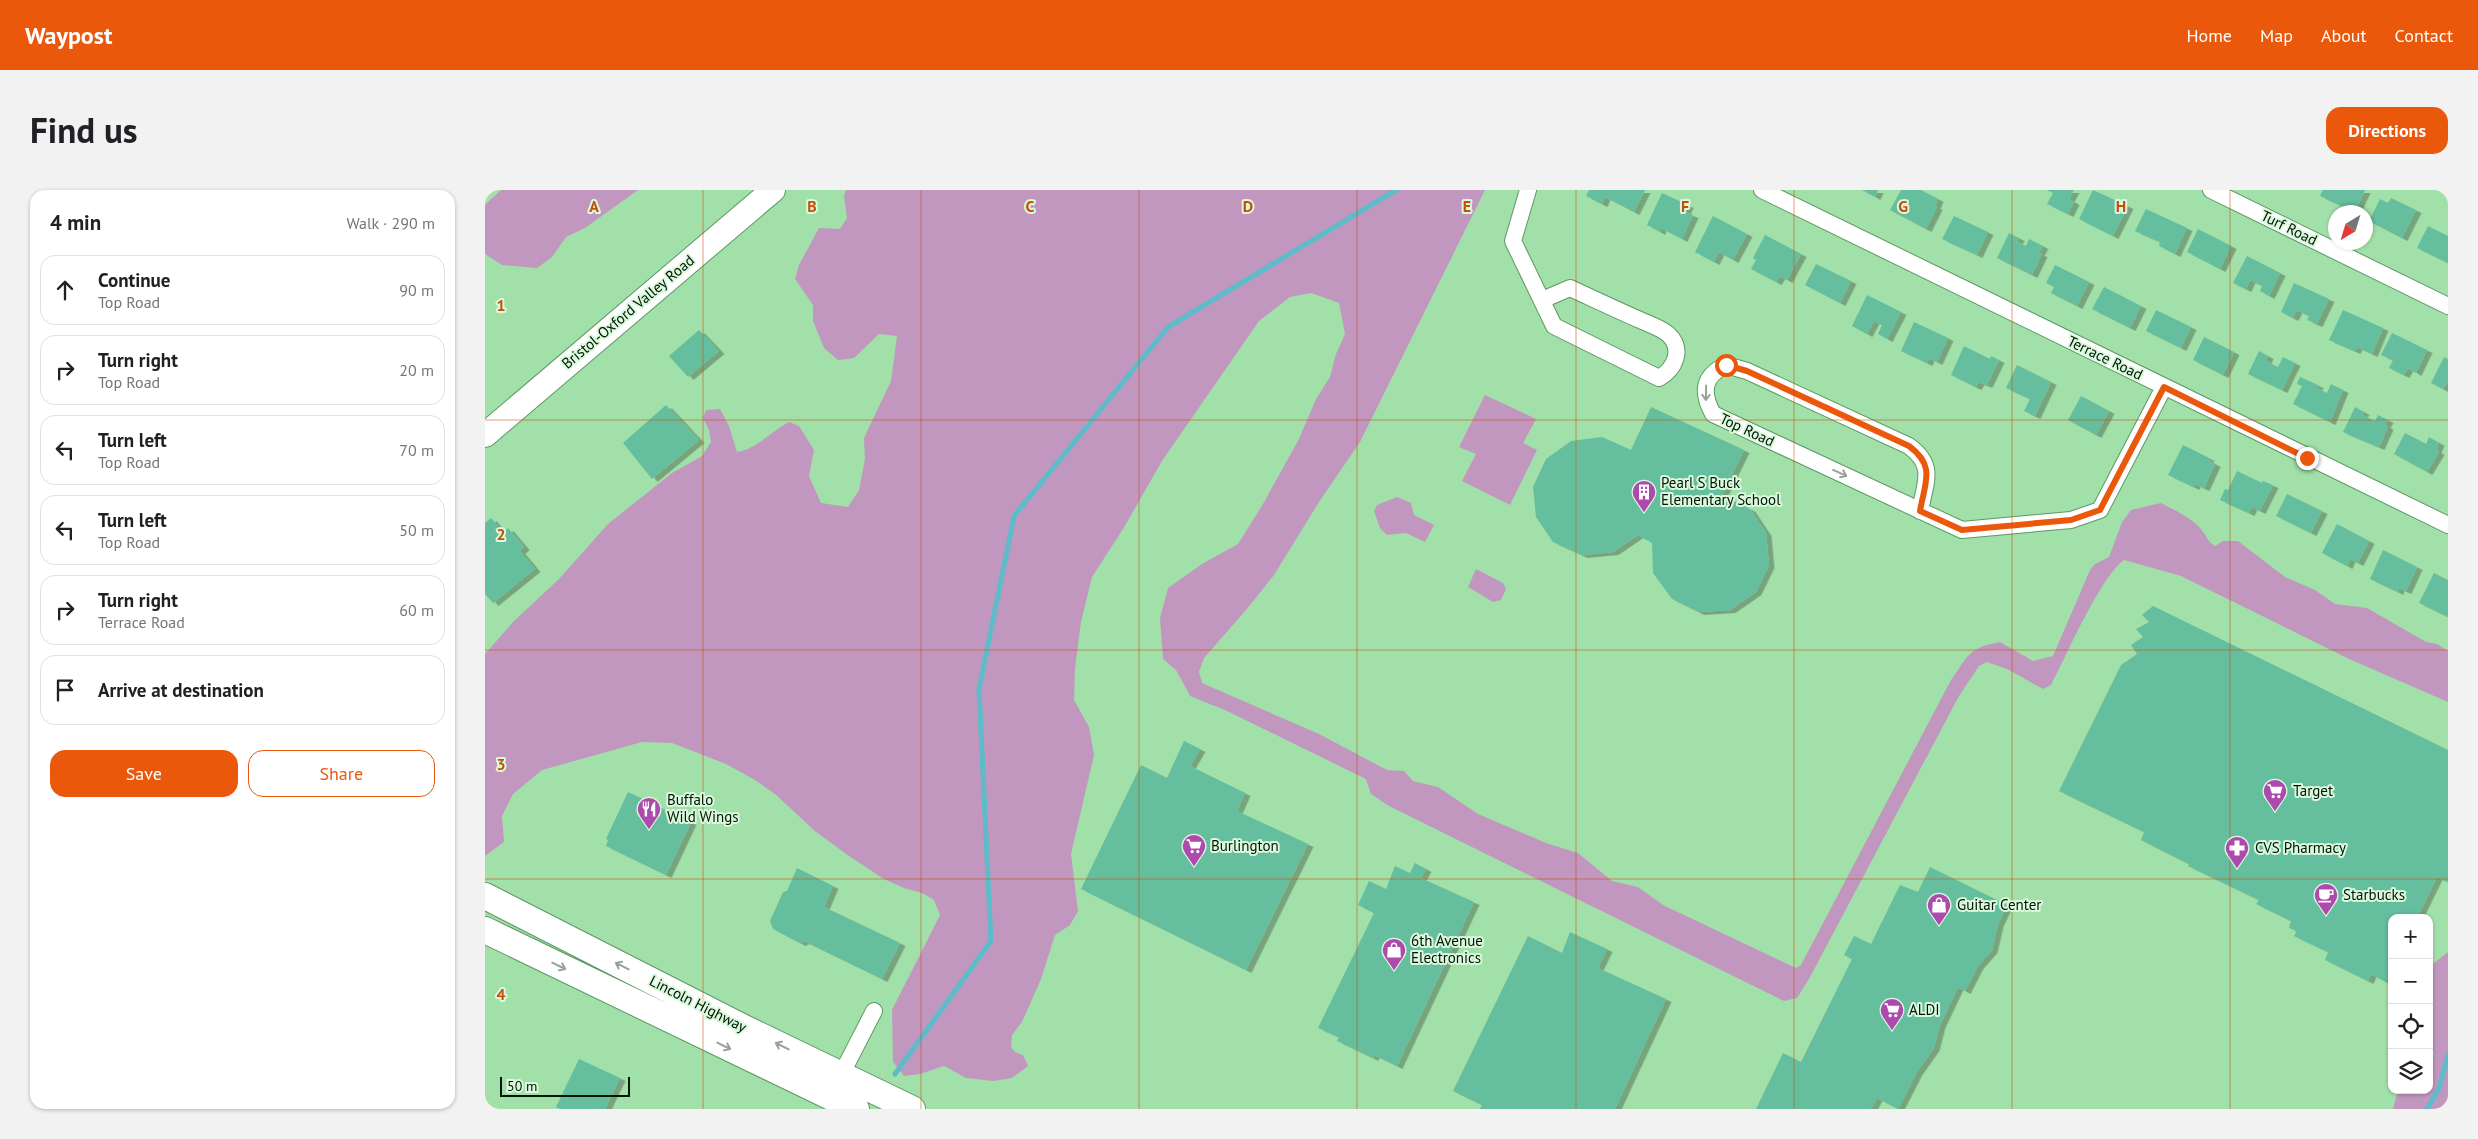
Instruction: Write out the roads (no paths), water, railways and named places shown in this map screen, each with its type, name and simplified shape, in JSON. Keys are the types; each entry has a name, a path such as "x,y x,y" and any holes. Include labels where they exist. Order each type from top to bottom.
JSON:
{"main road":[{"name":"Bristol-Oxford Valley Road","path":"485,435 773,190"},
{"name":"Lincoln Highway","path":"485,896 894,1100"},
{"name":"Lincoln Highway","path":"485,930 856,1109"}],"street":[{"path":"1528,190 1513,241 1554,326 1659,378 1668,373 1675,363 1677,354 1675,343 1667,334 1647,323 1570,288 1542,300"},
{"name":"Terrace Road","path":"1762,190 2448,526"},
{"name":"Turf Road","path":"2211,190 2448,306"},
{"name":"Top Road","path":"1920,511 1927,467 1919,453 1909,446 1747,371 1726,365 1714,371 1705,390 1707,403 1713,414 1920,511 1962,530 2071,520 2100,510 2164,387"},
{"path":"841,1075 874,1011"}],"waterway":[{"path":"895,1074 991,941 979,689 1014,516 1168,327 1396,190"},
{"path":"2427,1109 2439,1088 2448,1055"}],"place":[{"name":"Pearl S Buck Elementary School","path":"1644,513"},
{"name":"Target","path":"2275,812"},
{"name":"Buffalo Wild Wings","path":"649,830"},
{"name":"Burlington","path":"1194,867"},
{"name":"CVS Pharmacy","path":"2237,869"},
{"name":"Starbucks","path":"2326,916"},
{"name":"Guitar Center","path":"1939,926"},
{"name":"6th Avenue Electronics","path":"1394,971"},
{"name":"ALDI","path":"1892,1031"}]}
